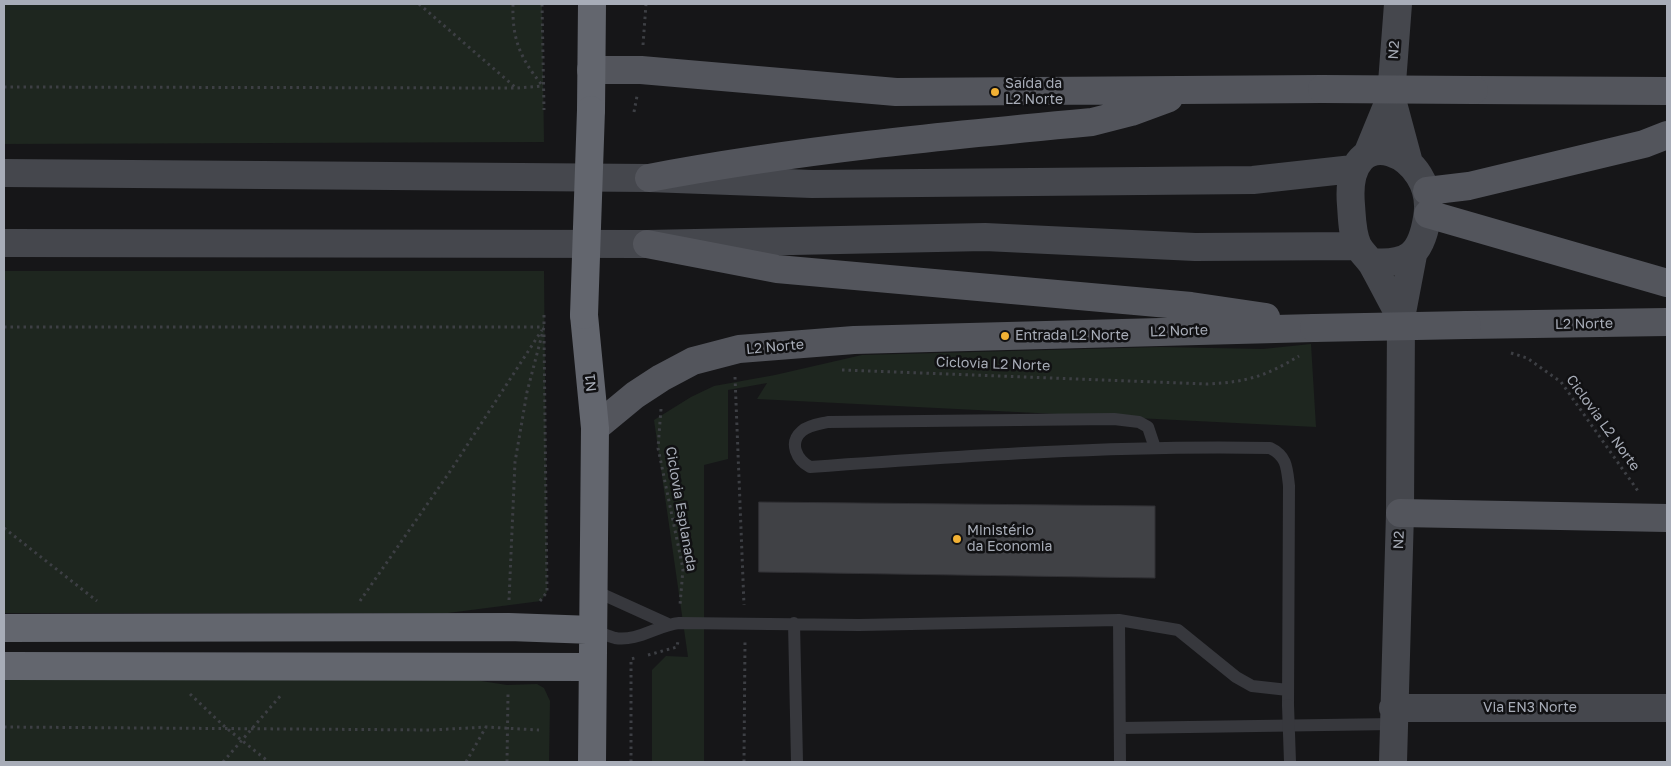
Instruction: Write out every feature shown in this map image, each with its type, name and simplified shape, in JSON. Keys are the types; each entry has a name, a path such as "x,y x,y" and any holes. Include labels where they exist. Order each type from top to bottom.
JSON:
{"highway":[{"name":"N1","path":"592,4 591,110 584,315 595,428 592,762"},
{"path":"4,628 509,627 592,630"},
{"path":"4,666 592,667"}],"main road":[{"name":"N2","path":"1398,4 1391,96 1409,162"},
{"path":"591,70 641,70 896,92 1322,89 1667,91"},
{"path":"649,178 737,162 809,152 1092,122 1131,112 1190,91"},
{"name":"N2","path":"1361,161 1391,96"},
{"path":"1428,202 1469,186 1644,144 1667,136"},
{"path":"4,173 649,178 812,184 1111,183 1253,180 1361,161 1381,151 1393,153 1409,162 1428,202 1424,237 1413,255 1397,262 1364,254 985,237 647,244 4,244"},
{"path":"1361,161 1350,195 1352,223 1364,254"},
{"path":"1428,202 1667,284"},
{"path":"647,244 777,269 1248,313 1272,318 1304,336"},
{"name":"N2","path":"1364,254 1401,318"},
{"name":"N2","path":"1392,762 1400,514 1401,318 1413,255"},
{"name":"L2 Norte","path":"595,428 635,395 661,378 693,360 731,351 854,340 1304,336 1467,325 1667,322"},
{"path":"1400,514 1663,518"},
{"name":"Via EN3 Norte","path":"1393,716 1667,708"}],"lane":[{"path":"1155,448 1148,427 1139,422 1114,419 828,422 801,432 796,443 796,453 800,462 810,467 998,454 1155,448 1270,448 1283,457 1287,466 1290,762"},
{"path":"593,590 674,624"},
{"path":"592,630 614,638 627,638 674,624 794,623 859,625 1119,620 1178,630 1244,682 1252,686 1288,690"},
{"path":"1119,620 1120,762"},
{"path":"794,623 797,762"},
{"path":"1121,728 1393,716"}],"path":[{"path":"420,4 516,88"},
{"path":"513,4 515,42 530,70 543,86"},
{"path":"542,4 544,110"},
{"path":"4,87 516,88 543,86"},
{"path":"544,315 547,592"},
{"path":"4,327 544,327"},
{"path":"509,604 515,462 527,392 544,327"},
{"path":"358,604 451,470 544,327"},
{"name":"Ciclovia L2 Norte","path":"835,370 1208,384 1240,383 1276,370 1304,336"},
{"name":"Ciclovia L2 Norte","path":"1502,349 1527,358 1561,382 1663,518"},
{"path":"731,351 735,369 745,623 744,762"},
{"name":"Ciclovia Esplanada","path":"631,762 631,659 678,647 674,624 683,569 658,448 662,406"},
{"path":"4,528 97,602"},
{"path":"507,684 509,728 507,762"},
{"path":"187,690 225,727 269,762"},
{"path":"223,762 284,692"},
{"path":"4,727 253,727 432,730 486,727 539,730"},
{"path":"466,762 486,727"}],"shaded area":[{"path":"4,4 542,4 544,142 4,144"},
{"path":"4,271 544,271 547,592 541,601 448,613 4,613"},
{"path":"1311,344 1316,427 757,399 767,383 728,390 728,459 704,465 704,762 652,762 652,670 666,656 688,657 654,420 691,397 714,386 775,375 862,355 1160,347 1263,349"},
{"path":"449,676 507,685 537,684 544,688 550,701 549,762 4,762 4,678"}],"building":[{"name":"Ministério da Economia","path":"759,502 1155,506 1155,578 759,572"}],"place":[{"name":"Saída da L2 Norte","path":"995,92"},
{"name":"Entrada L2 Norte","path":"1005,336"},
{"name":"Ministério da Economia","path":"957,539"}]}
